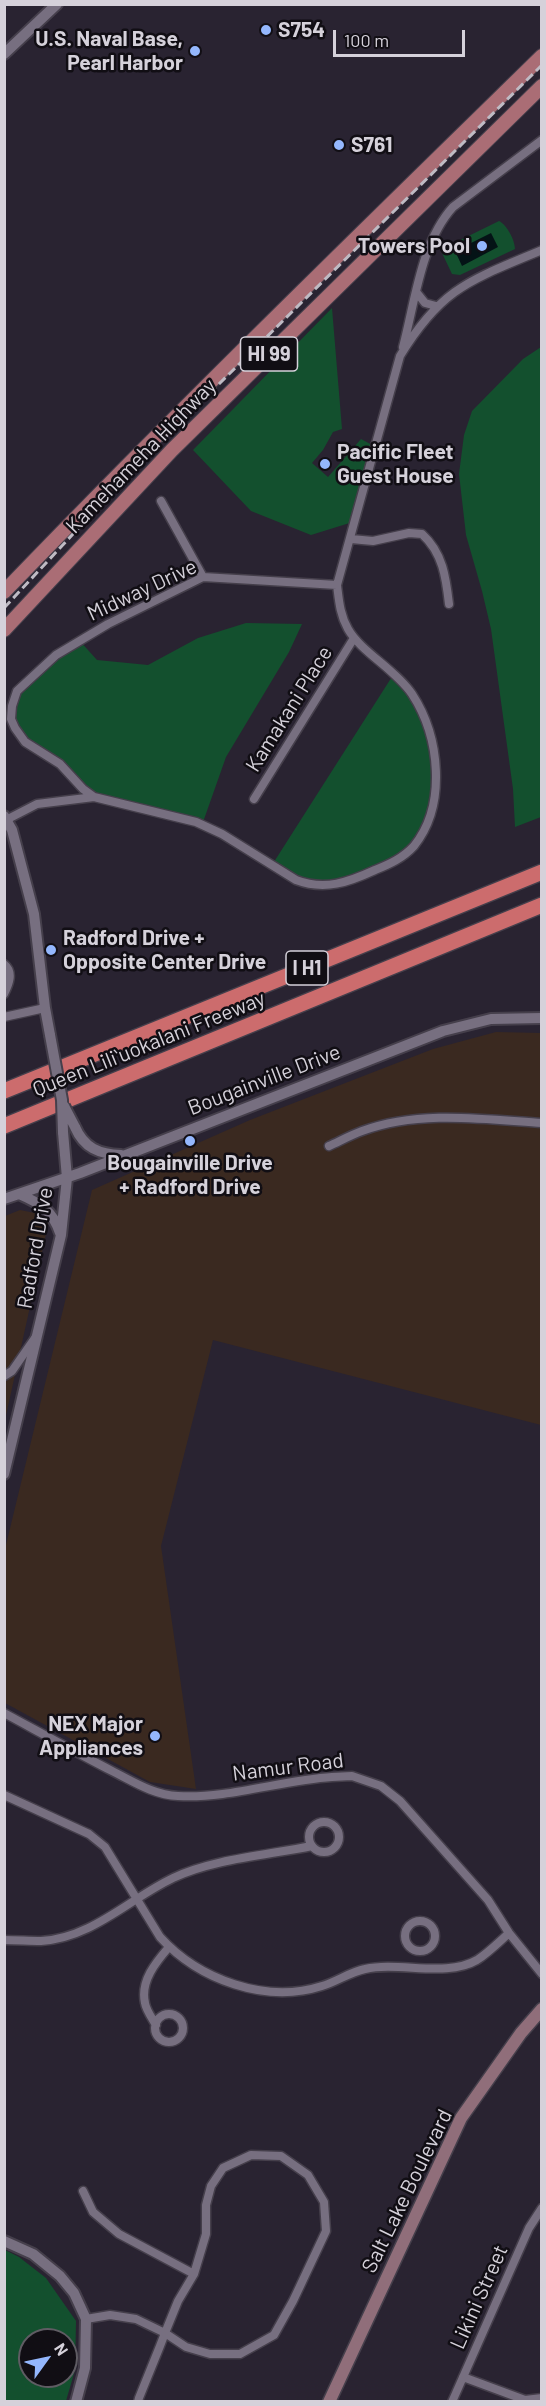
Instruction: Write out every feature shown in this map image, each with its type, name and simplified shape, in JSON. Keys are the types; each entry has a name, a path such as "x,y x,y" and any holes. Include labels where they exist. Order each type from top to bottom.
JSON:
{"highway":[{"name":"Queen Liliʻuokalani Freeway","path":"4,1091 542,873"},
{"name":"Queen Liliʻuokalani Freeway","path":"4,1127 542,905"},
{"path":"4,1085 72,1063"}],"main road":[{"name":"Kamehameha Highway","path":"4,592 156,435 542,56"},
{"name":"Kamehameha Highway","path":"4,630 172,450 542,86"},
{"name":"Salt Lake Boulevard","path":"328,2402 461,2118 521,2033 542,2009"}],"street":[{"path":"4,54 57,4"},
{"path":"5,818 37,804 94,797 196,822 222,834 307,884 327,886 345,882 390,864 402,857 421,836 435,803 435,758 430,736 413,695 395,672 354,638 341,613 338,585 431,240 444,217 453,207 542,140"},
{"path":"400,356 422,322 458,287 542,250"},
{"path":"417,293 425,303 436,306"},
{"path":"161,501 203,577"},
{"path":"351,539 373,541 409,533 422,534 440,559 445,571 449,604"},
{"name":"Midway Drive","path":"94,797 83,789 60,764 25,742 17,732 11,713 18,691 56,655 79,640 203,577 338,585"},
{"name":"Kamakani Place","path":"254,799 354,638"},
{"name":"Radford Drive","path":"4,1474 61,1235 67,1178 62,1100 45,1008 34,914 12,830 5,818"},
{"path":"4,964 10,973 4,994"},
{"path":"4,1017 45,1008"},
{"name":"Bougainville Drive","path":"4,1199 67,1178 459,1026 491,1019 541,1018"},
{"path":"62,1100 82,1141 96,1151 125,1155"},
{"path":"329,1146 363,1130 407,1120 452,1117 542,1123"},
{"path":"19,1194 40,1203 48,1210 57,1222 61,1235"},
{"path":"4,1376 12,1371 38,1333"},
{"name":"Namur Road","path":"4,1713 115,1773 164,1794 208,1795 318,1778 352,1776 381,1785 400,1801 488,1900 508,1933 542,1974"},
{"path":"4,1795 89,1834 105,1847 160,1937 169,1947 213,1977 260,1991 291,1991 321,1986 364,1969 392,1966 452,1968 477,1960 508,1933"},
{"path":"4,1940 43,1941 76,1933 101,1922 174,1878 213,1864 312,1846"},
{"path":"156,2025 145,2003 145,1985 153,1964 169,1947"},
{"path":"420,1951 420,1967"},
{"path":"86,2319 110,2315 136,2319 165,2333 186,2347 210,2354 240,2354 274,2336 326,2231 324,2202 308,2175 281,2156 251,2154 223,2168 211,2186 206,2205 206,2234 194,2274 178,2301 165,2333 138,2402"},
{"path":"83,2191 93,2212 119,2234 194,2274"},
{"name":"Likini Street","path":"452,2402 529,2228 542,2208"},
{"path":"4,2241 33,2254 60,2276 74,2293 86,2319 85,2368 76,2402"},
{"path":"463,2377 525,2400 542,2397"}],"shaded area":[{"path":"491,233 498,247 462,266 455,251"},
{"path":"496,1032 541,1033 541,1425 213,1340 161,1546 196,1789 150,1782 5,1703 5,1549 92,1190 250,1120 433,1049"},
{"path":"20,1210 50,1216 5,1420 5,1216"}],"green space":[{"name":"Towers Pool","path":"499,221 510,233 515,249 460,275 452,274 442,253 444,248"},
{"path":"332,308 342,429 333,432 323,450 312,463 328,477 361,439 376,447 356,521 311,535 251,511 193,450"},
{"path":"541,347 541,817 515,827 513,789 491,629 466,535 459,474 464,435 472,411 523,359"},
{"path":"246,623 302,624 289,652 226,757 202,825 108,802 73,780 30,745 15,728 13,700 79,640 97,660 148,665 198,638"},
{"path":"395,672 405,683 430,736 435,803 413,847 357,878 307,884 272,865"},
{"path":"5,2250 19,2257 46,2278 76,2321 76,2328 18,2328 18,2388 70,2388 66,2401 5,2401"}],"railway":[{"path":"4,608 142,460 542,65"}],"place":[{"name":"S754","path":"266,30"},
{"name":"U.S. Naval Base, Pearl Harbor","path":"195,51"},
{"name":"S761","path":"339,145"},
{"name":"Towers Pool","path":"482,246"},
{"name":"Pacific Fleet Guest House","path":"325,464"},
{"name":"Radford Drive + Opposite Center Drive","path":"51,950"},
{"name":"Bougainville Drive + Radford Drive","path":"190,1141"},
{"name":"NEX Major Appliances","path":"155,1736"}]}
